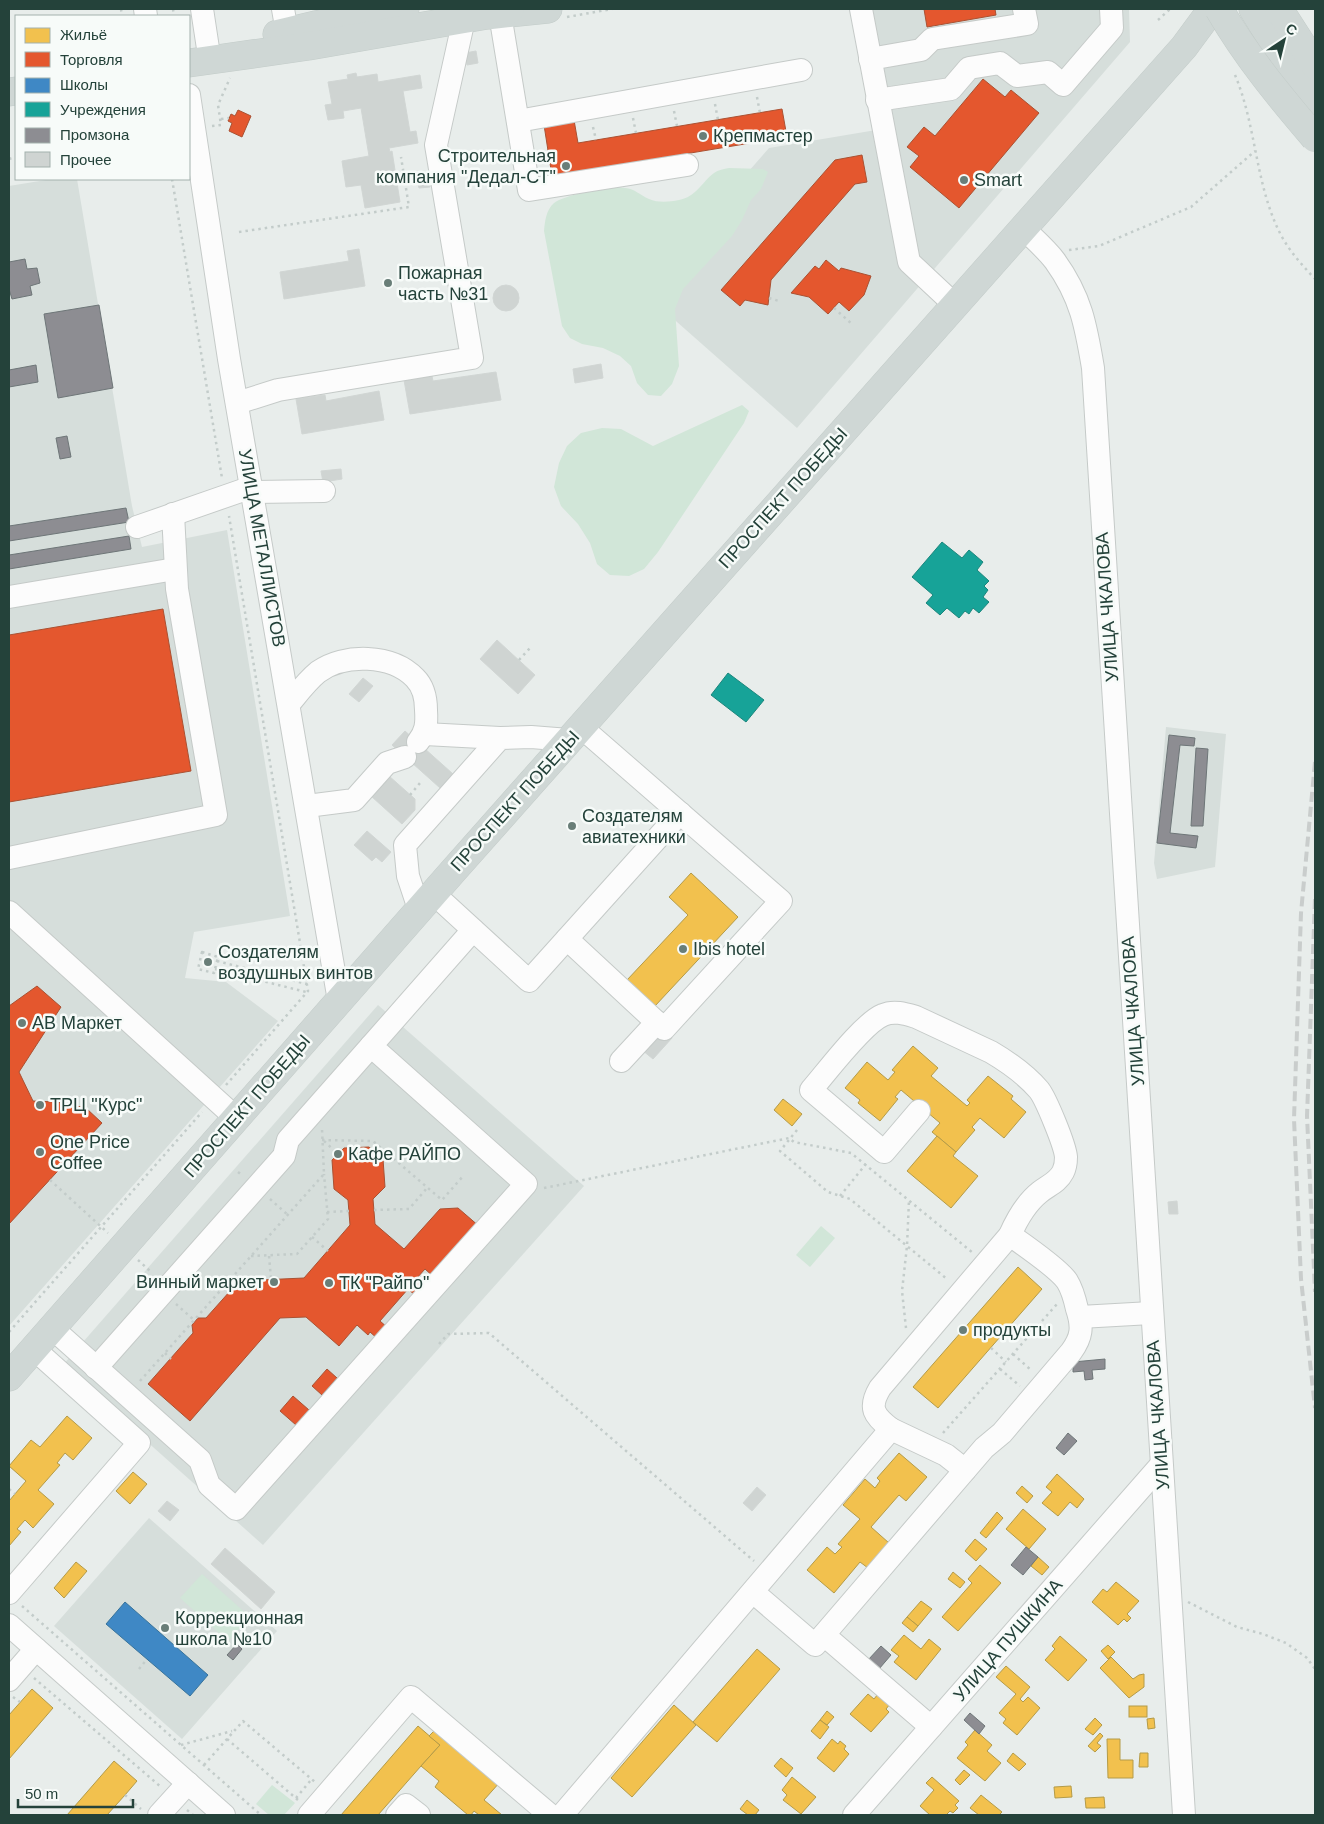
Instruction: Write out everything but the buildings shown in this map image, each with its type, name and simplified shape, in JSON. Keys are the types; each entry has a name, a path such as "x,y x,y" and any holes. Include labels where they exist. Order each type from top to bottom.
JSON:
{"main road":[{"path":"196,60 309,46 491,14 548,9"},
{"name":"ПРОСПЕКТ ПОБЕДЫ","path":"9,1377 426,901 1184,47 1212,9"},
{"path":"1219,9 1270,86 1315,138"},
{"path":"1253,9 1258,20 1297,80 1315,102"},
{"path":"1279,9 1315,65"},
{"path":"196,60 285,20 393,10"}],"street":[{"path":"196,60 202,9"},
{"path":"861,9 909,262 956,305"},
{"path":"870,59 921,50 932,40 1027,24 1024,9"},
{"path":"878,100 950,89 969,68 1000,62 1017,76 1048,72 1063,85 1112,28 1111,9"},
{"path":"491,14 518,121 529,190 687,165"},
{"path":"237,403 278,390 472,358 436,145 491,14"},
{"path":"518,121 801,70"},
{"name":"УЛИЦА МЕТАЛЛИСТОВ","path":"190,101 237,403 339,1001"},
{"name":"УЛИЦА ЧКАЛОВА","path":"1023,228 1054,259 1078,300 1093,368 1184,1815"},
{"path":"137,527 172,514 252,490 324,491"},
{"path":"9,858 216,815 177,589 172,514"},
{"path":"9,597 175,569"},
{"path":"289,704 310,679 331,665 354,660 377,660 390,663 404,669 416,678 426,700 427,712 416,744"},
{"path":"307,806 354,800 388,763 416,744 575,733 680,813 781,901 664,1029 566,939"},
{"path":"500,738 405,845 408,876 426,901 473,930 529,981 680,813"},
{"path":"9,912 236,1118"},
{"path":"96,1368 284,1156 288,1140 473,930"},
{"path":"919,1111 884,1152 811,1090 855,1039 874,1021 888,1014 904,1014 976,1044 1002,1059 1040,1092 1066,1158 1063,1172 1058,1180 1040,1192 1028,1204 1019,1216 1010,1235 886,1380 875,1396 874,1412 878,1419 891,1429 946,1455 964,1470"},
{"path":"621,1061 657,1022"},
{"path":"52,1328 200,1460 209,1485 236,1509 526,1184 371,1046"},
{"path":"753,1592 815,1645 964,1470 984,1448 1002,1433 1077,1344 1082,1331 1080,1317 1071,1288 1066,1279 1010,1235"},
{"path":"1080,1317 1151,1313"},
{"path":"13,1598 139,1442 34,1349"},
{"path":"562,1815 891,1429"},
{"name":"УЛИЦА ПУШКИНА","path":"854,1815 1161,1465"},
{"path":"9,1625 181,1791 224,1815"},
{"path":"824,1635 931,1727"},
{"path":"15,1673 36,1649"},
{"path":"306,1808 320,1786 411,1697 550,1815"},
{"path":"151,1813 181,1791"},
{"path":"397,1815 406,1805 419,1815"}],"path":[{"path":"1158,20 1170,9"},
{"path":"1234,73 1242,91 1272,215 1282,238 1299,263 1315,279"},
{"path":"220,119 229,118"},
{"path":"1062,250 1099,246 1190,207 1255,151"},
{"path":"239,232 410,207 401,157"},
{"path":"769,298 779,301"},
{"path":"834,308 853,326"},
{"path":"519,660 530,648"},
{"path":"410,795 420,783"},
{"path":"202,952 218,957 215,969 214,973 198,968 202,952"},
{"path":"217,961 307,984"},
{"path":"215,969 307,992"},
{"path":"260,980 262,972"},
{"path":"251,1256 297,1254 328,1219 320,1104"},
{"path":"797,1130 780,1151 828,1192 850,1199 962,1291"},
{"path":"526,1184 534,1190 790,1138"},
{"path":"790,1138 794,1142 851,1153 986,1264"},
{"path":"322,1140 338,1154"},
{"path":"322,1140 373,1141 442,1200 464,1175"},
{"path":"840,1196 880,1148"},
{"path":"128,1395 324,1174"},
{"path":"50,1180 150,1271"},
{"path":"374,1210 409,1209 427,1188"},
{"path":"908,1354 902,1291 907,1246 909,1200"},
{"path":"327,1212 349,1212"},
{"path":"312,1237 328,1251"},
{"path":"269,1255 270,1279"},
{"path":"931,1447 1071,1288"},
{"path":"439,1344 448,1334 490,1333 769,1574"},
{"path":"990,1348 1006,1362"},
{"path":"165,1353 171,1358"},
{"path":"1013,1354 1039,1390"},
{"path":"1000,1369 1039,1390"},
{"path":"9,1489 15,1494"},
{"path":"1169,1592 1237,1627 1286,1643 1307,1658 1315,1669"},
{"path":"13,1598 261,1815"},
{"path":"139,1669 147,1660"},
{"path":"15,1673 181,1791 193,1815"},
{"path":"204,1765 234,1730 243,1721 320,1786 306,1808 227,1739"},
{"path":"181,1745 234,1730"},
{"path":"125,1795 151,1813"}],"shaded area":[{"path":"865,9 1129,9 1130,42 797,428 643,292 769,148 888,128"},
{"path":"46,180 77,180 132,506 142,547 227,530 290,916 194,932 185,978 226,982 278,1021 9,1326 9,186"},
{"path":"1166,727 1226,734 1215,867 1157,879 1154,863"},
{"path":"378,1005 584,1186 263,1545 62,1366"},
{"name":"Коррекционная школа №10","path":"149,1518 277,1631 182,1739 54,1626"}],"green space":[{"path":"729,168 763,169 768,172 761,189 751,200 732,236 683,289 675,309 679,366 672,384 661,396 648,395 637,383 631,366 620,356 603,348 582,344 570,338 562,326 544,231 545,220 551,206 559,200 599,189 619,187 635,191 656,201 679,200 694,193 716,172"},
{"path":"742,405 749,411 744,423 658,552 644,569 629,576 610,575 597,564 590,543 578,524 561,506 554,487 559,463 567,446 581,433 602,428 621,429 653,446"},
{"path":"821,1226 835,1238 810,1267 796,1255"},
{"path":"202,1574 250,1617 228,1641 180,1598"},
{"path":"272,1785 295,1803 284,1815 269,1815 256,1804"}],"railway":[{"path":"1315,762 1301,913 1294,1119 1301,1279 1315,1408"},
{"path":"1315,899 1307,1116 1315,1292"}],"place":[{"name":"Крепмастер","path":"703,136"},
{"name":"Строительная компания \"Дедал-СТ\"","path":"566,166"},
{"name":"Smart","path":"964,180"},
{"name":"Пожарная часть №31","path":"388,283"},
{"name":"Создателям авиатехники","path":"572,826"},
{"name":"Ibis hotel","path":"683,949"},
{"name":"Создателям воздушных винтов","path":"208,962"},
{"name":"АВ Маркет","path":"22,1023"},
{"name":"ТРЦ \"Курс\"","path":"40,1105"},
{"name":"One Price Coffee","path":"40,1152"},
{"name":"Кафе РАЙПО","path":"338,1154"},
{"name":"Винный маркет","path":"274,1282"},
{"name":"ТК \"Райпо\"","path":"329,1283"},
{"name":"продукты","path":"963,1330"},
{"name":"Коррекционная школа №10","path":"165,1628"}]}
